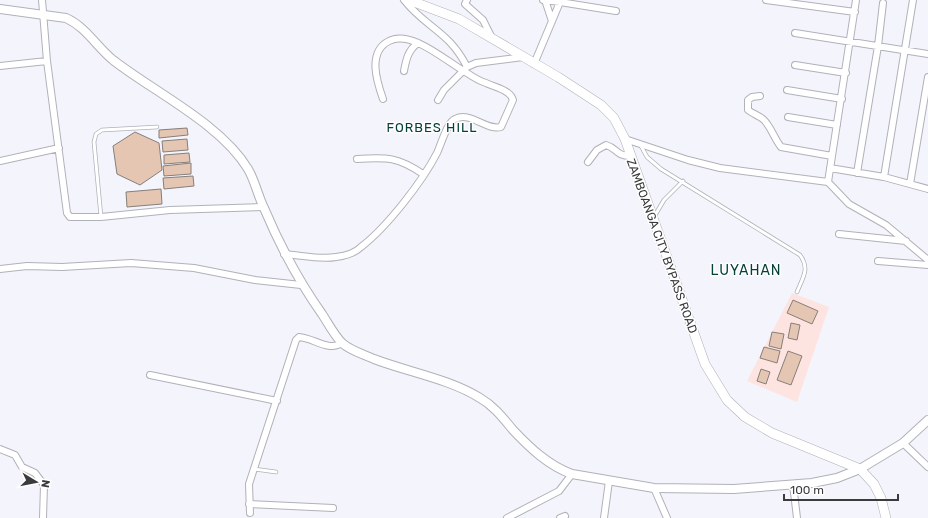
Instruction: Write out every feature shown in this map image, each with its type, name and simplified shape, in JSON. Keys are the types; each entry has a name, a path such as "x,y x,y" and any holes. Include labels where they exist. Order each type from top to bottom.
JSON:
{"main road":[{"name":"ZAMBOANGA CITY BYPASS ROAD","path":"409,0 459,19 601,105 614,118 625,139 705,364 727,400 745,417 772,433 860,469 874,484 881,498 886,518"}],"street":[{"path":"42,0 47,61 58,148 67,213 70,217 101,217 170,210 263,207"},
{"path":"404,0 417,15 450,40 460,52 465,69"},
{"path":"468,0 465,4 483,20 492,39"},
{"path":"552,21 544,0 616,10"},
{"path":"766,0 855,12"},
{"path":"828,182 851,42 856,0"},
{"path":"884,177 906,51 913,0"},
{"path":"534,64 560,2"},
{"path":"857,173 878,46 883,3"},
{"path":"0,9 43,14 66,18 75,22 111,58 211,130 238,156 248,169 284,254 302,285 342,343 352,350 401,369 461,388 481,398 495,409 519,436 554,467 572,474 654,488 734,489 793,484 837,478 860,469 903,443 928,420"},
{"path":"795,33 928,54"},
{"path":"284,254 335,257 360,249 376,234 424,174 442,144 451,121 460,117 468,118 499,128 503,125 512,104 512,98 508,92 483,83 465,69 408,38 400,37 388,41 379,51 375,71 383,99"},
{"path":"404,71 406,60 411,49 418,43"},
{"path":"438,100 444,90 465,69 476,63 523,57"},
{"path":"0,66 47,61"},
{"path":"794,65 846,73"},
{"path":"910,184 928,77"},
{"path":"787,90 842,99"},
{"path":"760,96 752,96 748,100 748,110 764,120 769,126 773,137 781,147 832,156"},
{"path":"788,117 837,125"},
{"path":"625,139 720,168 828,182 849,204 886,225 906,240 928,260"},
{"path":"588,162 597,150 606,145 610,146 620,155 630,156"},
{"path":"0,161 58,148"},
{"path":"357,159 394,159 406,162 424,174"},
{"path":"830,168 884,177 928,189"},
{"path":"839,234 906,240"},
{"path":"878,261 928,265"},
{"path":"0,269 27,266 62,267 131,264 194,268 256,280 302,285"},
{"path":"250,513 249,484 297,338 304,338 331,347 336,347 342,343"},
{"path":"150,375 277,401"},
{"path":"903,443 927,465"},
{"path":"0,448 15,455 22,468 35,473 42,480 44,485 43,518"},
{"path":"507,518 559,491 572,474"},
{"path":"604,518 609,481"},
{"path":"793,484 797,518"},
{"path":"654,488 667,518"},
{"path":"249,504 333,508"}],"lane":[{"path":"101,217 94,142 96,134 102,130 157,127"},
{"path":"640,144 648,157 661,168 800,255 806,262 806,270 797,292"},
{"path":"652,218 664,200 683,182"},
{"path":"254,469 276,472"}],"shaded area":[{"path":"792,293 829,307 797,402 747,381"}],"building":[{"path":"187,128 188,135 159,138 159,130"},
{"path":"135,132 159,143 162,170 140,185 117,174 113,146"},
{"path":"187,139 188,150 163,152 162,141"},
{"path":"189,153 190,162 164,164 164,155"},
{"path":"191,163 191,174 164,176 163,166"},
{"path":"193,176 194,186 164,189 163,178"},
{"path":"161,189 162,204 127,207 126,192"},
{"path":"793,300 818,311 812,324 787,313"},
{"path":"791,323 800,325 797,340 788,338"},
{"path":"772,332 784,334 781,349 769,346"},
{"path":"764,347 780,351 777,363 760,358"},
{"path":"788,351 802,356 791,385 777,380"},
{"path":"761,369 770,372 766,384 757,381"}],"district":[{"name":"FORBES HILL","path":"432,127"},
{"name":"LUYAHAN","path":"746,270"}]}
